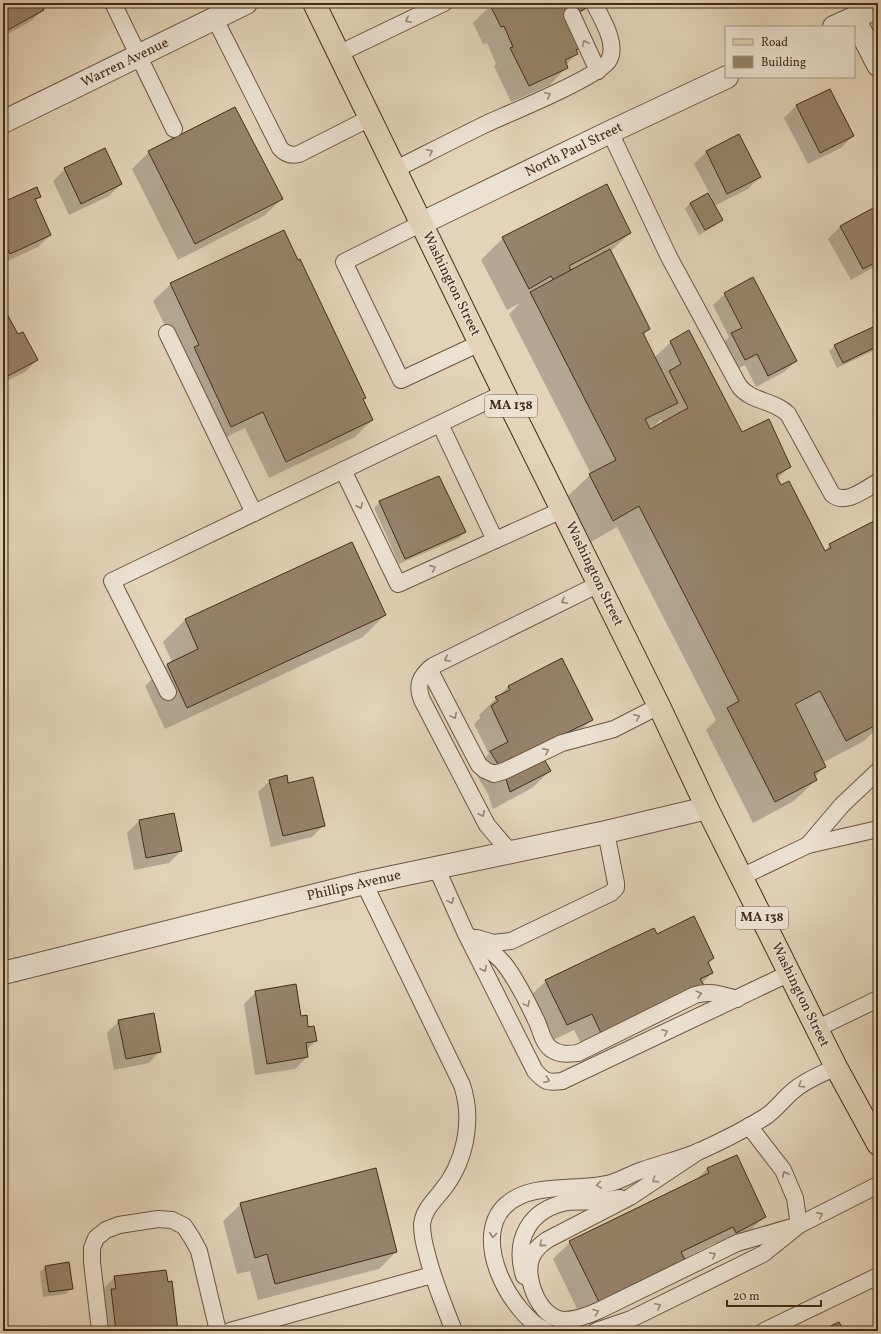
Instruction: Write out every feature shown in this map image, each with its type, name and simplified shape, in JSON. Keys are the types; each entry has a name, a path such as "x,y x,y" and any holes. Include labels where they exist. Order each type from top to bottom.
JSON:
{"main road":[{"name":"Washington Street","path":"314,3 504,393 659,706 741,877 836,1067 878,1144"}],"street":[{"name":"Warren Avenue","path":"3,122 246,3"},
{"path":"836,26 878,7"},
{"path":"854,18 878,65"},
{"name":"North Paul Street","path":"422,223 726,78"},
{"name":"Phillips Avenue","path":"3,973 364,883 606,832 707,808"}],"lane":[{"path":"113,3 174,129"},
{"path":"338,54 444,3"},
{"path":"584,9 603,66"},
{"path":"396,169 603,66 612,47 611,39 584,9"},
{"path":"215,19 283,152 293,155 299,154 370,118"},
{"path":"610,132 669,257 739,386 747,394 781,408 788,414 835,497 849,497 878,482"},
{"path":"422,223 344,262 401,380 480,343"},
{"path":"167,333 254,513"},
{"path":"168,692 112,581 504,393"},
{"path":"440,424 494,540"},
{"path":"343,470 398,584 562,510"},
{"path":"510,852 487,825 422,700 419,692 419,682 433,666 599,584"},
{"path":"429,669 479,764 485,770 494,774 511,769 562,743 614,729 659,706"},
{"path":"808,845 842,805 878,771"},
{"path":"741,877 808,845 878,829"},
{"path":"466,934 493,943 502,943 521,937 611,893 616,888 616,883 606,832"},
{"path":"436,867 466,934 535,1071 543,1080 548,1082 562,1081 790,973"},
{"path":"364,883 465,1094 467,1117 464,1149 451,1178 425,1212 422,1223 422,1236 432,1275 454,1331"},
{"path":"466,934 497,956 506,966 537,1023 545,1041 550,1048 558,1052 567,1054 578,1053 699,993 712,992 737,998"},
{"path":"816,1028 878,999"},
{"path":"534,1293 528,1271 531,1259 536,1249 546,1240 630,1197 699,1151 766,1116 794,1090 804,1083 836,1067"},
{"path":"749,1126 783,1170 795,1198 799,1225"},
{"path":"546,1331 538,1327 517,1306 507,1290 495,1261 493,1250 494,1228 499,1214 506,1205 522,1196 541,1190 584,1187 614,1182 699,1151"},
{"path":"630,1197 598,1201 568,1202 548,1208 535,1216 524,1234 521,1243 521,1266 524,1276 542,1308 552,1316 563,1320 578,1318 600,1310 737,1243 799,1225 878,1185"},
{"path":"100,1331 92,1262 92,1248 96,1238 106,1230 118,1225 158,1219 172,1220 184,1226 199,1251 218,1331"},
{"path":"596,1331 633,1325 762,1254 799,1225"},
{"path":"230,1331 432,1275"},
{"path":"764,1331 878,1276"}],"building":[{"path":"3,3 41,3 44,10 8,30 3,21"},
{"path":"494,3 584,3 587,8 567,17 580,48 576,50 578,54 565,60 568,68 529,86 510,48 513,47 504,26 501,27 490,5"},
{"path":"830,89 854,136 820,153 796,105"},
{"path":"235,107 283,199 195,244 148,151"},
{"path":"739,134 761,177 727,194 706,151"},
{"path":"105,148 122,184 81,204 64,168"},
{"path":"607,184 631,233 569,266 575,279 558,288 551,276 529,289 502,237"},
{"path":"37,187 41,197 35,199 51,235 10,254 3,239 3,202"},
{"path":"708,193 723,220 705,230 690,203"},
{"path":"873,208 878,216 878,261 863,269 840,226"},
{"path":"284,230 298,260 300,259 366,398 363,399 373,420 286,462 263,412 231,427 194,347 199,345 170,283"},
{"path":"610,249 650,329 643,333 678,403 645,419 650,429 688,408 669,371 681,364 670,341 689,330 742,432 769,419 791,467 776,475 781,485 789,481 825,551 831,548 829,544 878,519 878,724 846,741 820,691 795,704 826,767 814,773 817,780 775,802 727,708 739,701 639,506 613,521 589,474 616,460 530,292"},
{"path":"753,277 797,361 768,376 757,354 745,360 731,333 742,328 724,293"},
{"path":"3,307 18,334 23,332 38,360 4,378"},
{"path":"873,327 878,337 878,346 843,363 834,345"},
{"path":"439,476 466,532 405,559 379,501"},
{"path":"352,542 386,615 187,708 167,664 198,649 185,619"},
{"path":"562,658 593,720 537,747 551,771 510,792 505,776 490,751 508,742 491,706 498,701 495,697 510,690 508,686"},
{"path":"287,775 288,783 313,777 325,826 283,836 269,780"},
{"path":"174,813 182,851 146,858 139,820"},
{"path":"694,916 714,958 708,962 713,973 700,979 704,985 601,1033 592,1014 567,1025 545,980 654,928 657,934"},
{"path":"296,984 301,1016 307,1015 308,1027 314,1026 317,1041 306,1043 308,1057 267,1064 255,991"},
{"path":"154,1013 161,1052 126,1059 118,1020"},
{"path":"737,1155 766,1217 736,1233 733,1227 681,1252 685,1260 599,1302 569,1241 709,1173 707,1168"},
{"path":"376,1168 397,1252 275,1284 267,1254 255,1258 240,1203"},
{"path":"69,1262 73,1289 49,1292 45,1266"},
{"path":"166,1270 168,1282 172,1281 178,1331 116,1331 111,1289 116,1289 114,1276"},
{"path":"839,1322 844,1331 820,1331"}]}
